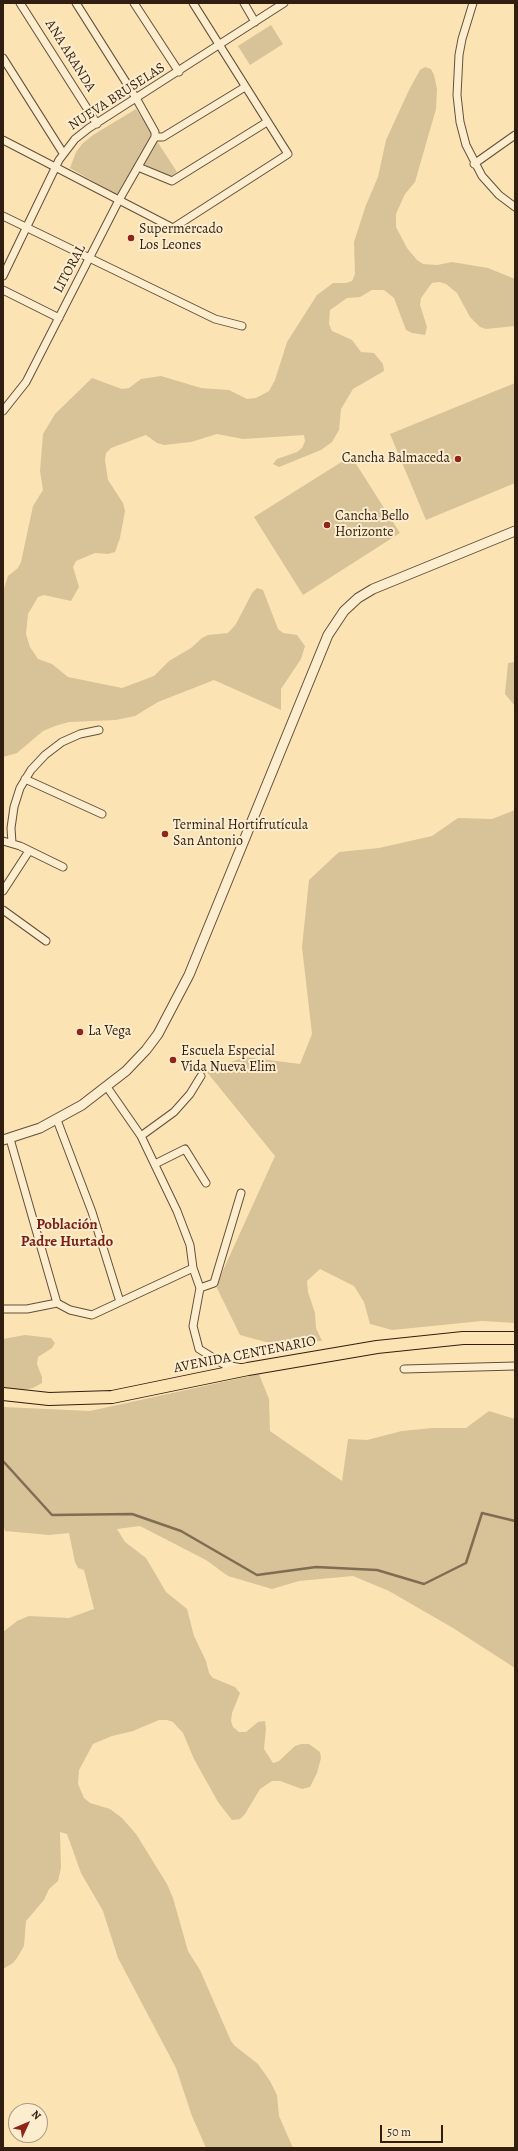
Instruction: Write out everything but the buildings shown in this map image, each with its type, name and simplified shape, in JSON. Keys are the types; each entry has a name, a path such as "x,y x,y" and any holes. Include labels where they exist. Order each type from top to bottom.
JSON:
{"main road":[{"name":"AVENIDA CENTENARIO","path":"3,1394 56,1399 112,1397 248,1369 405,1343 493,1337 515,1338"}],"street":[{"name":"ANA ARANDA","path":"20,3 97,124"},
{"path":"76,3 136,98 155,132 156,137 163,137 245,87"},
{"path":"134,3 179,72"},
{"path":"3,140 173,228 288,154 193,3"},
{"path":"244,3 256,22"},
{"name":"NUEVA BRUSELAS","path":"3,276 55,168 63,153 75,139 284,3"},
{"path":"473,3 460,47 457,95 462,134 474,164 490,186 515,207"},
{"path":"3,58 63,153"},
{"path":"138,167 172,181 268,122"},
{"path":"474,164 515,135"},
{"name":"LITORAL","path":"3,411 26,382 90,260 119,200 156,137"},
{"path":"3,216 90,260 215,319 242,326"},
{"path":"3,290 59,318"},
{"path":"57,1304 6,1140 40,1128 57,1120 82,1105 107,1087 146,1050 165,1023 182,992 328,635 338,618 351,604 373,589 515,531"},
{"path":"12,843 11,828 14,807 25,779 38,762 53,748 71,737 98,730"},
{"path":"25,779 102,814"},
{"path":"3,841 12,843 63,867"},
{"path":"3,891 28,851"},
{"path":"3,910 46,941"},
{"path":"142,1136 174,1112 190,1094 201,1076"},
{"path":"107,1087 142,1136 177,1212 190,1246 193,1268 200,1288 193,1326 199,1349 225,1365 248,1369"},
{"path":"57,1120 92,1212 120,1302"},
{"path":"155,1164 185,1149 206,1183"},
{"path":"200,1288 214,1283 241,1193"},
{"path":"3,1309 27,1309 57,1304 70,1310 92,1315 193,1268"},
{"path":"404,1369 515,1366"}],"shaded area":[{"path":"271,25 283,44 250,65 238,46"},
{"path":"425,67 431,69 434,75 437,89 436,109 415,182 405,194 396,214 396,227 407,248 417,260 423,264 437,265 452,262 488,268 515,279 515,326 486,329 480,327 470,317 457,293 446,284 439,282 432,283 421,298 420,305 427,327 425,335 412,333 406,330 394,298 384,290 372,290 360,297 347,298 330,310 329,324 332,331 352,340 361,352 374,353 383,364 384,371 353,389 341,409 339,430 332,442 321,450 279,467 273,464 277,459 297,452 302,448 305,441 304,435 243,439 217,434 191,442 164,445 157,443 146,435 111,448 106,453 105,460 108,480 123,503 125,511 120,538 115,552 108,554 95,553 76,561 73,567 79,587 71,601 44,595 38,597 28,614 26,634 30,647 38,659 52,664 68,677 122,688 154,676 169,661 191,648 202,638 208,635 228,633 236,624 252,593 257,588 263,590 278,629 283,633 297,635 305,646 301,659 281,689 281,710 214,680 158,702 135,716 116,720 69,722 55,726 43,731 17,753 3,757 4,588 8,576 18,568 21,562 33,506 43,490 40,471 43,434 55,414 92,378 122,389 129,388 141,379 161,376 201,388 229,390 247,399 256,398 269,391 275,380 287,342 317,295 333,283 346,283 352,281 355,274 354,242 366,205 378,177 386,140 409,90 420,70"},
{"path":"136,109 177,172 170,177 137,161 117,195 70,168 76,152 82,144 93,135"},
{"name":"Cancha Balmaceda","path":"515,383 515,483 426,520 390,434"},
{"name":"Cancha Bello Horizonte","path":"351,456 400,533 303,595 254,517"},
{"path":"515,662 515,706 505,694 508,663"},
{"path":"515,810 515,1323 482,1321 392,1330 370,1324 364,1302 354,1286 320,1269 307,1281 308,1292 315,1313 316,1328 322,1341 266,1342 240,1335 216,1286 275,1156 206,1071 245,1057 300,1064 312,1034 302,947 309,880 339,852 379,848 432,836 458,818 492,819"},
{"path":"25,1335 51,1338 55,1343 52,1348 38,1357 37,1364 42,1377 42,1383 33,1388 23,1390 3,1389 3,1339"},
{"path":"259,1374 269,1399 270,1431 342,1481 348,1439 367,1440 402,1431 433,1428 466,1428 489,1411 515,1419 515,1668 453,1628 389,1591 353,1576 299,1581 272,1589 228,1576 206,1560 140,1526 117,1529 125,1542 146,1558 166,1592 187,1609 194,1636 206,1661 209,1673 213,1678 235,1687 240,1693 232,1713 231,1721 233,1727 239,1732 246,1732 258,1722 265,1721 266,1728 264,1749 273,1763 279,1761 295,1746 301,1744 309,1744 320,1752 321,1758 317,1773 310,1787 302,1789 280,1781 272,1781 260,1789 245,1814 240,1819 232,1820 218,1802 194,1759 183,1733 173,1722 167,1720 159,1720 133,1731 112,1736 93,1744 79,1770 78,1784 84,1798 90,1803 110,1809 122,1818 136,1834 167,1884 173,1898 188,1951 200,1970 231,2041 235,2046 258,2064 270,2081 277,2095 279,2116 293,2148 206,2148 192,2116 176,2068 118,1958 103,1911 81,1873 67,1834 60,1832 61,1868 58,1881 49,1889 44,1900 26,1921 24,1946 17,1958 13,1963 3,1969 3,1632 17,1621 29,1616 69,1618 94,1609 84,1570 78,1568 75,1562 69,1533 49,1535 5,1531 3,1523 3,1407 90,1411"}],"waterway":[{"path":"3,1461 52,1515 132,1514 181,1531 257,1575 316,1567 377,1570 424,1584 466,1563 482,1513 515,1521"}],"place":[{"name":"Supermercado Los Leones","path":"131,238"},
{"name":"Cancha Balmaceda","path":"458,459"},
{"name":"Cancha Bello Horizonte","path":"327,525"},
{"name":"Terminal Hortifrutícula San Antonio","path":"165,834"},
{"name":"La Vega","path":"80,1032"},
{"name":"Escuela Especial Vida Nueva Elim","path":"173,1060"}],"district":[{"name":"Población Padre Hurtado","path":"67,1234"}]}
